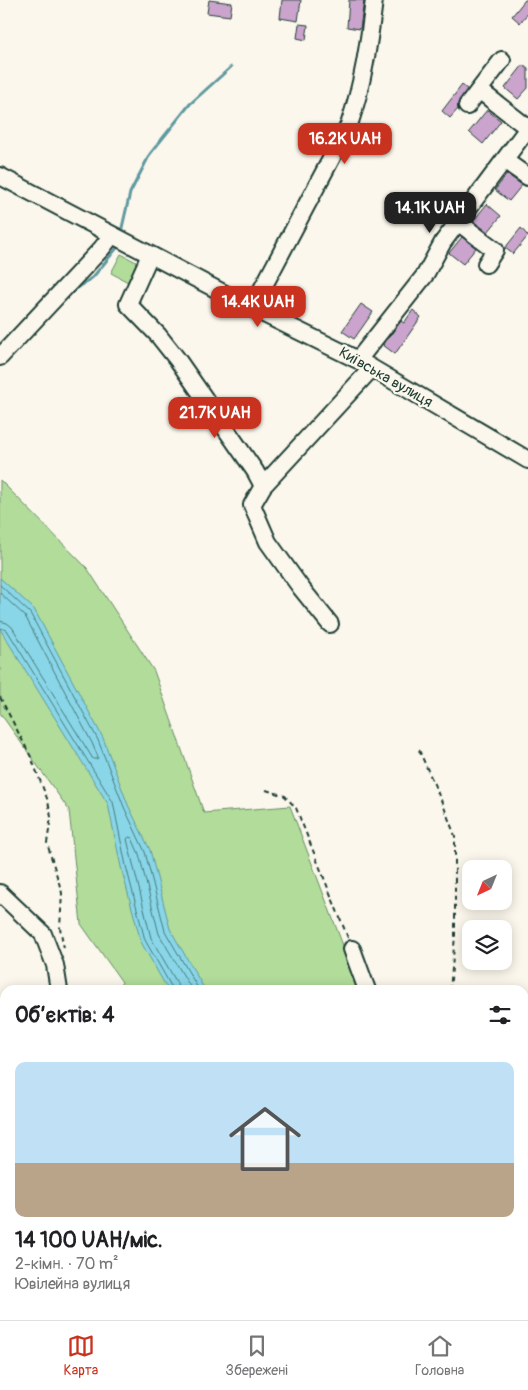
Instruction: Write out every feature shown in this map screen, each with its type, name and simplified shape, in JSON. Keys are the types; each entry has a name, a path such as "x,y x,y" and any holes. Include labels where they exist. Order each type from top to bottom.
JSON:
{"street":[{"path":"252,308 349,125 358,98 370,42 374,0"},
{"path":"467,106 502,60"},
{"path":"358,360 425,275 443,242 528,128 479,90"},
{"path":"504,160 528,177"},
{"name":"Київська вулиця","path":"0,176 252,308 358,360 528,460"},
{"path":"458,222 495,251"},
{"path":"0,357 112,235"},
{"path":"150,255 128,304 177,358 264,486"},
{"path":"330,624 268,542 252,505 264,486 372,368"},
{"path":"0,893 43,934 55,965 58,985"},
{"path":"352,950 365,985"}],"path":[{"path":"0,697 31,757 48,801 51,817 47,843 62,893 60,928 65,956"},
{"path":"418,750 455,836 455,936 450,985"},
{"path":"266,790 285,796 296,808 352,950"}],"green space":[{"path":"121,254 138,263 128,282 111,273"},
{"path":"0,480 87,568 154,671 204,813 290,806 358,985 120,985 122,982 81,924 69,810 0,713"}],"water":[{"path":"0,578 34,609 103,738 128,805 150,850 170,929 202,985 165,985 141,942 121,867 108,804 0,629"}],"building":[{"path":"209,0 232,3 230,16 207,13"},
{"path":"282,0 301,0 298,21 280,18"},
{"path":"349,0 364,0 360,29 347,27"},
{"path":"525,0 528,0 528,13 520,23 512,16"},
{"path":"299,24 308,25 306,40 297,38"},
{"path":"523,65 528,69 528,88 518,99 505,88"},
{"path":"462,85 467,89 459,100 458,109 450,118 442,111"},
{"path":"487,110 501,121 483,144 469,132"},
{"path":"507,174 522,185 509,201 495,190"},
{"path":"487,204 501,216 488,232 473,221"},
{"path":"521,228 528,236 513,254 505,248"},
{"path":"462,237 476,248 463,264 449,253"},
{"path":"361,304 373,312 354,339 342,331"},
{"path":"413,310 421,317 395,354 383,345 401,321 404,323"}],"waterway":[{"path":"121,232 130,193 150,154 190,104 231,67"},
{"path":"72,292 93,277 116,249"}]}
